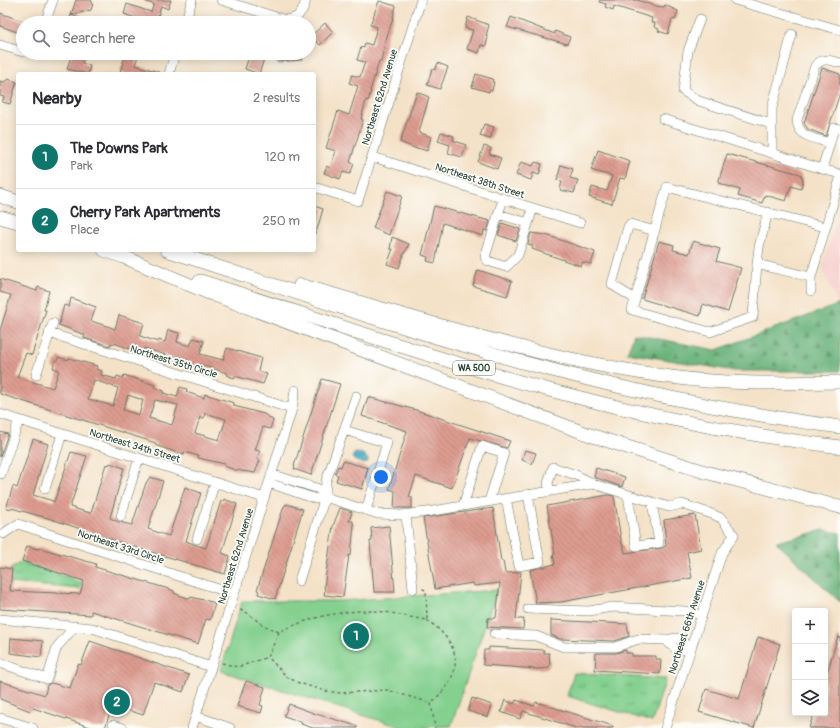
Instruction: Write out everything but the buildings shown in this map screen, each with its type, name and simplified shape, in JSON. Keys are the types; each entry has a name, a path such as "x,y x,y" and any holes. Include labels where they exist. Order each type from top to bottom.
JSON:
{"highway":[{"path":"0,196 16,201"},
{"path":"0,216 16,221"},
{"name":"WA 500","path":"110,252 451,361 554,391 715,428 840,447"},
{"name":"WA 500","path":"173,252 368,316 552,371 694,403 840,427"},
{"path":"186,252 465,333 572,360 699,380 751,383 840,382"},
{"path":"117,254 209,293 590,435 705,472 840,506"}],"street":[{"path":"47,16 53,0"},
{"path":"187,16 192,0"},
{"path":"221,0 273,16"},
{"path":"298,16 303,9 306,0"},
{"name":"Northeast 62nd Avenue","path":"316,188 358,201 421,0"},
{"path":"735,0 769,4 840,30"},
{"path":"700,19 688,51 683,91 699,101 771,124"},
{"path":"772,153 772,108 792,34"},
{"path":"0,45 16,50"},
{"path":"830,143 802,134 797,128 796,120 815,66 819,61 827,59 840,63"},
{"path":"170,72 174,60"},
{"path":"662,119 840,174"},
{"path":"822,169 834,128 840,129"},
{"name":"Northeast 38th Street","path":"372,157 580,223"},
{"path":"811,291 812,277 825,227 840,179"},
{"path":"768,212 757,264 753,317 710,332 632,310 667,187 768,212 825,227"},
{"path":"503,199 485,257 488,262 506,267 518,255 533,208"},
{"path":"498,214 528,223"},
{"path":"635,299 612,284 629,225 655,231"},
{"path":"757,264 812,277"},
{"path":"36,375 52,323"},
{"name":"Northeast 35th Circle","path":"49,333 292,409"},
{"name":"Northeast 62nd Avenue","path":"192,728 292,409 295,390"},
{"path":"299,581 325,497 326,481 356,396"},
{"name":"Northeast 34th Street","path":"0,414 264,498"},
{"path":"1,474 19,420"},
{"path":"344,430 387,443 366,510"},
{"path":"44,490 62,434"},
{"path":"463,506 482,446 504,453 489,501"},
{"path":"121,516 139,458"},
{"path":"550,490 548,483 553,467 576,475 593,484 652,502 659,543 636,546 628,495"},
{"path":"270,479 316,499 325,497 378,514 406,514 593,484"},
{"path":"197,539 215,482"},
{"path":"506,498 519,566 540,562 528,494"},
{"name":"Northeast 66th Avenue","path":"652,502 669,507 682,504 722,518 734,535 722,553 665,728"},
{"path":"406,514 413,589"},
{"name":"Northeast 33rd Circle","path":"3,534 18,524 234,594"},
{"path":"528,609 589,611 612,607 686,611 702,615"},
{"path":"0,619 92,628 212,664"},
{"path":"0,663 47,678 57,648 75,626"},
{"path":"494,634 536,636 564,647 616,647 638,639 666,640 676,638 691,649"},
{"path":"196,716 230,728"},
{"path":"0,718 33,728"},
{"path":"113,725 123,728"}],"path":[{"path":"413,589 426,590 427,620"},
{"path":"230,607 246,612 263,625 279,632"},
{"path":"268,658 279,632 308,620 340,612 375,611 427,620 447,637 451,646 456,669 450,683 431,703"},
{"path":"268,658 287,677 299,683 326,691 340,692 387,690 431,703"},
{"path":"212,664 238,667 268,658"},
{"path":"431,703 436,728"}],"shaded area":[{"path":"840,207 840,304 838,305 824,272 823,265"}],"green space":[{"path":"840,304 840,371 735,371 627,353 634,334 716,350"},
{"path":"824,530 840,533 840,602 776,542"},
{"path":"21,562 82,582 80,589 10,583 12,568"},
{"path":"497,590 451,726 404,728 221,671 242,601 340,601"},
{"path":"574,673 666,679 652,722 567,696"}],"water":[{"path":"355,453 363,454 368,459 368,462 364,464 354,460 352,457"}],"place":[{"name":"The Downs Park","path":"356,636"},
{"name":"Cherry Park Apartments","path":"117,702"}]}
